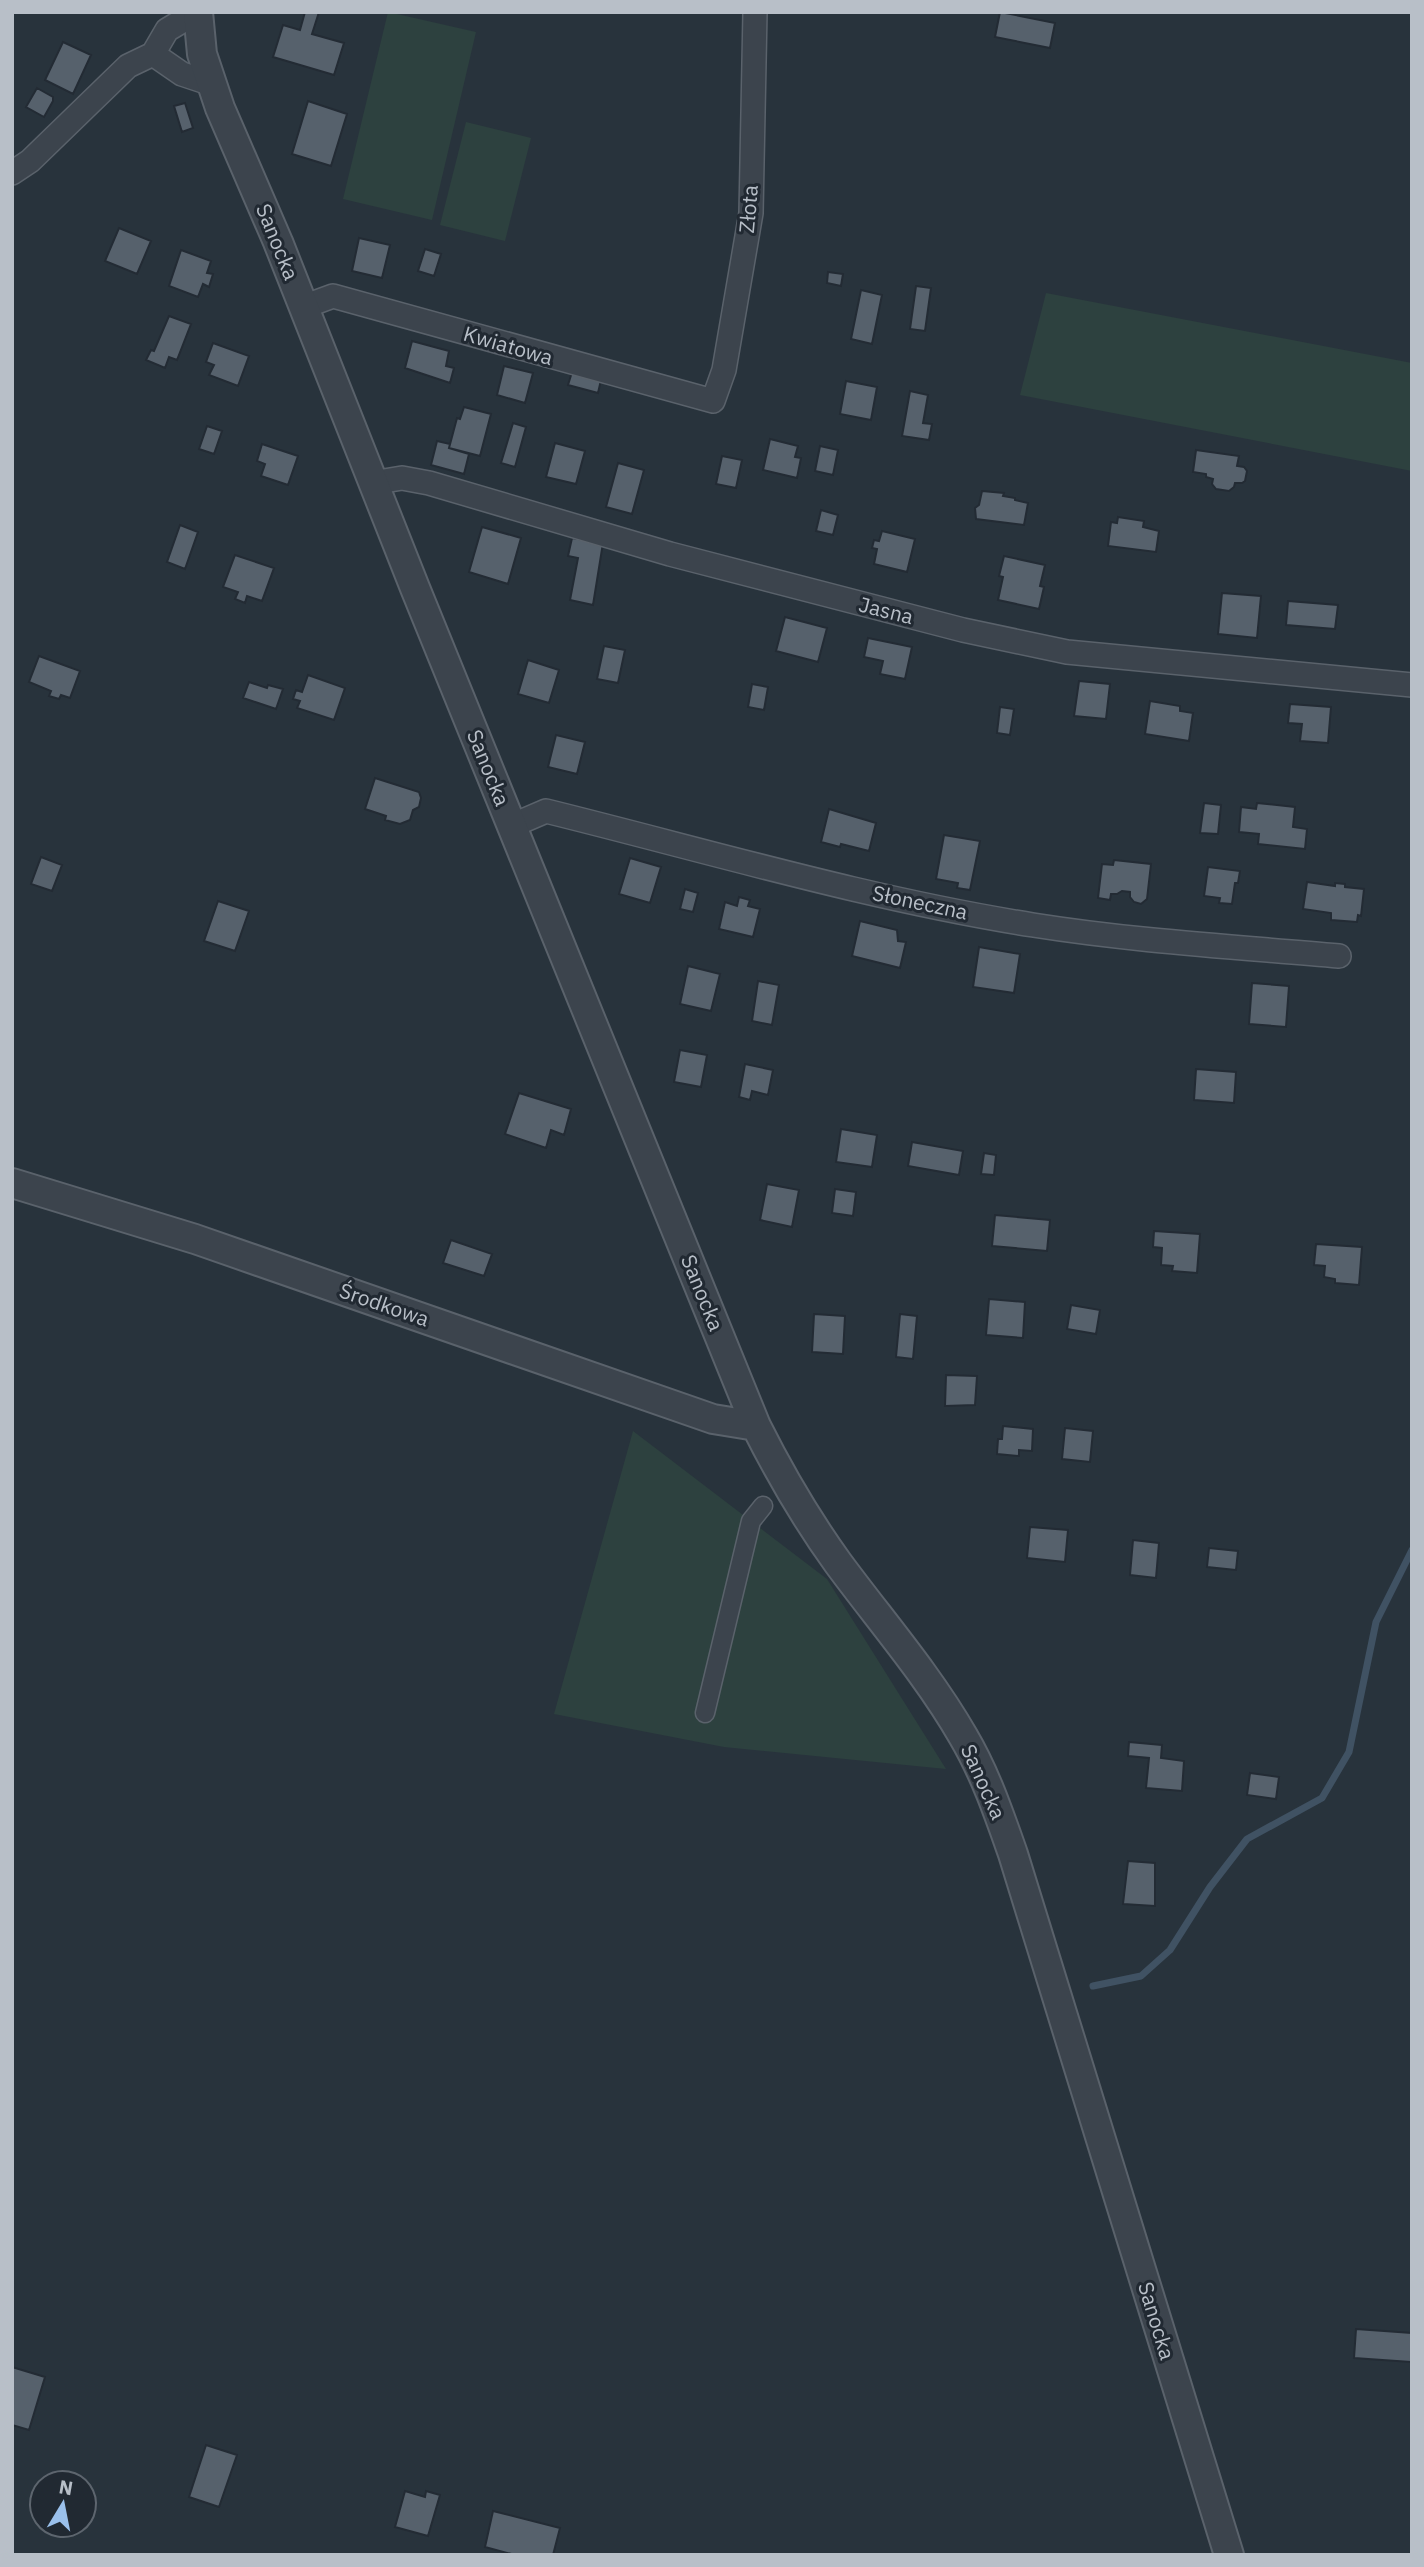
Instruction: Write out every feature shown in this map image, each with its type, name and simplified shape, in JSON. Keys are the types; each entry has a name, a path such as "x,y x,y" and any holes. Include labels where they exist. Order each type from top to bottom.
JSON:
{"street":[{"path":"12,173 30,162 128,66 153,54 167,30 197,12"},
{"name":"Sanocka","path":"197,12 202,54 212,84 756,1426 808,1520 935,1693 963,1736 994,1802 1017,1867 1230,2555"},
{"name":"Złota","path":"713,401 724,370 751,213 755,12"},
{"path":"153,54 182,74 212,84"},
{"name":"Kwiatowa","path":"303,307 333,296 713,401"},
{"name":"Jasna","path":"372,483 402,478 429,483 670,554 834,598 963,631 1068,652 1412,685"},
{"name":"Słoneczna","path":"511,826 546,811 794,875 1021,923 1188,944 1339,956"},
{"name":"Środkowa","path":"12,1183 195,1239 713,1419 756,1426"},
{"path":"705,1713 751,1521 763,1506"}],"green space":[{"path":"388,12 476,32 432,220 343,199"},
{"path":"466,122 531,138 505,241 440,225"},
{"path":"1046,293 1412,363 1412,471 1020,395"},
{"path":"633,1431 827,1579 946,1769 724,1747 554,1714"}],"building":[{"path":"305,12 319,12 312,34 344,43 334,75 273,57 283,25 300,30"},
{"path":"1000,12 1055,23 1050,48 995,37"},
{"path":"63,42 91,55 73,94 45,80"},
{"path":"37,88 53,97 44,117 26,107"},
{"path":"308,101 347,114 331,166 292,154"},
{"path":"185,103 193,128 182,132 174,106"},
{"path":"119,228 151,241 137,274 105,261"},
{"path":"359,238 390,245 382,278 352,271"},
{"path":"425,249 441,254 434,276 418,271"},
{"path":"181,250 211,261 207,273 213,274 209,287 203,284 198,297 169,286"},
{"path":"828,272 843,274 841,286 827,283"},
{"path":"916,286 931,288 925,331 910,329"},
{"path":"861,290 882,295 872,344 851,339"},
{"path":"169,316 191,324 177,360 169,357 165,368 146,360 151,350 154,351"},
{"path":"412,341 449,351 446,366 454,368 450,383 405,368"},
{"path":"213,343 249,356 238,386 209,375 214,365 206,362"},
{"path":"504,366 533,373 525,403 497,395"},
{"path":"572,372 601,380 598,393 568,385"},
{"path":"846,381 877,387 871,420 840,414"},
{"path":"910,391 928,395 923,423 932,424 929,440 902,436"},
{"path":"464,407 491,414 480,456 449,448 457,418 460,419"},
{"path":"513,423 526,427 515,467 501,463"},
{"path":"207,426 222,431 214,454 199,449"},
{"path":"770,439 798,446 795,457 801,458 797,478 763,470"},
{"path":"437,441 450,444 449,448 469,454 464,474 431,465"},
{"path":"555,443 585,451 576,484 546,477"},
{"path":"262,444 298,456 288,485 261,476 265,464 257,461"},
{"path":"820,446 838,450 833,475 815,471"},
{"path":"1196,450 1239,456 1237,466 1244,467 1247,471 1245,481 1235,483 1229,491 1216,489 1212,484 1213,479 1206,477 1206,474 1193,472"},
{"path":"722,456 742,460 736,488 716,484"},
{"path":"618,463 644,470 632,514 606,507"},
{"path":"982,491 1004,493 1003,496 1028,503 1024,525 976,519 975,508 979,505"},
{"path":"821,510 838,515 833,535 816,531"},
{"path":"1118,517 1144,521 1143,527 1159,531 1156,552 1108,546 1111,522 1117,523"},
{"path":"180,525 198,532 185,569 167,562"},
{"path":"482,527 521,538 508,584 469,572"},
{"path":"882,531 915,539 907,572 874,564 877,549 872,548 874,540 879,541"},
{"path":"572,538 603,543 593,605 570,600 578,558 568,556"},
{"path":"235,555 274,568 262,601 247,596 245,603 235,599 238,592 223,587"},
{"path":"1004,556 1045,565 1040,586 1044,587 1039,609 998,600 1003,577 999,576"},
{"path":"1222,593 1261,596 1257,638 1218,634"},
{"path":"1288,601 1338,605 1335,629 1286,625"},
{"path":"785,617 827,628 818,662 776,651"},
{"path":"868,638 912,647 905,679 880,674 883,661 864,657"},
{"path":"604,646 625,650 618,683 597,679"},
{"path":"39,656 80,671 70,698 61,695 59,699 49,696 51,691 29,682"},
{"path":"528,660 559,670 549,703 518,694"},
{"path":"308,675 345,688 334,720 297,708 300,701 293,699 296,690 302,692"},
{"path":"1079,681 1110,684 1106,719 1074,716"},
{"path":"249,682 267,688 268,685 283,689 276,709 243,698"},
{"path":"752,684 768,687 764,710 748,707"},
{"path":"1150,701 1180,706 1180,711 1193,713 1189,741 1145,734"},
{"path":"1290,704 1331,707 1328,743 1300,741 1302,724 1288,723"},
{"path":"1000,707 1014,709 1010,735 997,733"},
{"path":"556,735 585,742 577,774 548,767"},
{"path":"375,778 419,792 419,807 413,810 410,820 400,824 385,820 386,816 365,809"},
{"path":"1204,803 1221,805 1218,834 1200,833"},
{"path":"1257,803 1295,807 1293,827 1307,829 1305,849 1258,844 1259,834 1239,832 1241,807 1256,809"},
{"path":"829,809 876,823 869,851 821,842"},
{"path":"944,835 980,841 970,890 957,888 958,883 936,879"},
{"path":"41,857 62,865 52,891 31,884"},
{"path":"630,858 661,867 650,903 619,894"},
{"path":"1114,860 1151,864 1147,899 1141,904 1134,902 1130,892 1111,894 1110,900 1098,898 1102,864 1113,865"},
{"path":"1208,867 1240,871 1232,904 1219,903 1220,898 1204,896"},
{"path":"1307,882 1335,886 1335,883 1345,884 1345,887 1364,889 1361,916 1358,915 1357,922 1331,920 1331,913 1303,909"},
{"path":"685,889 698,893 693,912 680,909"},
{"path":"739,897 750,900 748,906 760,909 753,937 719,929 725,902 737,906"},
{"path":"218,901 249,911 235,951 204,941"},
{"path":"860,921 897,930 898,941 906,942 900,968 852,956"},
{"path":"979,947 1020,954 1014,993 973,987"},
{"path":"688,966 720,974 711,1011 680,1004"},
{"path":"758,981 779,985 772,1025 752,1021"},
{"path":"1252,983 1289,986 1286,1027 1249,1024"},
{"path":"680,1050 707,1055 701,1087 674,1082"},
{"path":"745,1064 773,1070 768,1095 752,1091 750,1100 739,1097"},
{"path":"1196,1069 1236,1072 1234,1103 1194,1100"},
{"path":"519,1093 571,1109 564,1135 551,1130 546,1148 505,1134"},
{"path":"841,1129 877,1135 872,1167 836,1162"},
{"path":"912,1142 963,1151 959,1175 908,1166"},
{"path":"984,1153 996,1155 994,1175 981,1174"},
{"path":"767,1184 799,1190 792,1227 760,1220"},
{"path":"835,1189 856,1192 853,1216 832,1213"},
{"path":"995,1215 1050,1220 1047,1251 992,1246"},
{"path":"1154,1231 1200,1234 1197,1273 1172,1271 1173,1266 1161,1265 1162,1248 1153,1247"},
{"path":"451,1240 492,1254 484,1276 443,1263"},
{"path":"1316,1244 1362,1247 1359,1285 1335,1283 1335,1279 1324,1277 1325,1266 1314,1265"},
{"path":"989,1299 1025,1302 1023,1338 986,1335"},
{"path":"1071,1305 1100,1310 1096,1334 1067,1329"},
{"path":"814,1314 845,1316 843,1354 812,1352"},
{"path":"900,1314 917,1316 913,1359 896,1357"},
{"path":"946,1375 977,1376 975,1405 945,1406"},
{"path":"1003,1426 1033,1429 1032,1451 1019,1450 1019,1456 997,1454 998,1439 1002,1439"},
{"path":"1065,1428 1093,1431 1090,1462 1062,1459"},
{"path":"1030,1527 1068,1530 1065,1562 1027,1558"},
{"path":"1133,1540 1159,1543 1156,1578 1130,1575"},
{"path":"1209,1548 1238,1551 1236,1570 1207,1567"},
{"path":"1129,1742 1162,1745 1161,1758 1184,1761 1182,1791 1146,1788 1149,1758 1128,1756"},
{"path":"1250,1773 1279,1777 1276,1799 1247,1795"},
{"path":"1128,1861 1155,1863 1155,1906 1123,1904"},
{"path":"1356,2329 1412,2333 1411,2362 1354,2358"},
{"path":"12,2367 45,2377 29,2430 12,2425"},
{"path":"206,2445 237,2455 219,2507 189,2497"},
{"path":"405,2491 425,2497 426,2491 440,2495 428,2536 395,2527"},
{"path":"493,2511 560,2528 553,2555 515,2555 485,2547"}],"waterway":[{"path":"1093,1986 1141,1976 1170,1950 1210,1887 1247,1839 1322,1798 1349,1752 1376,1622 1412,1550"}]}
